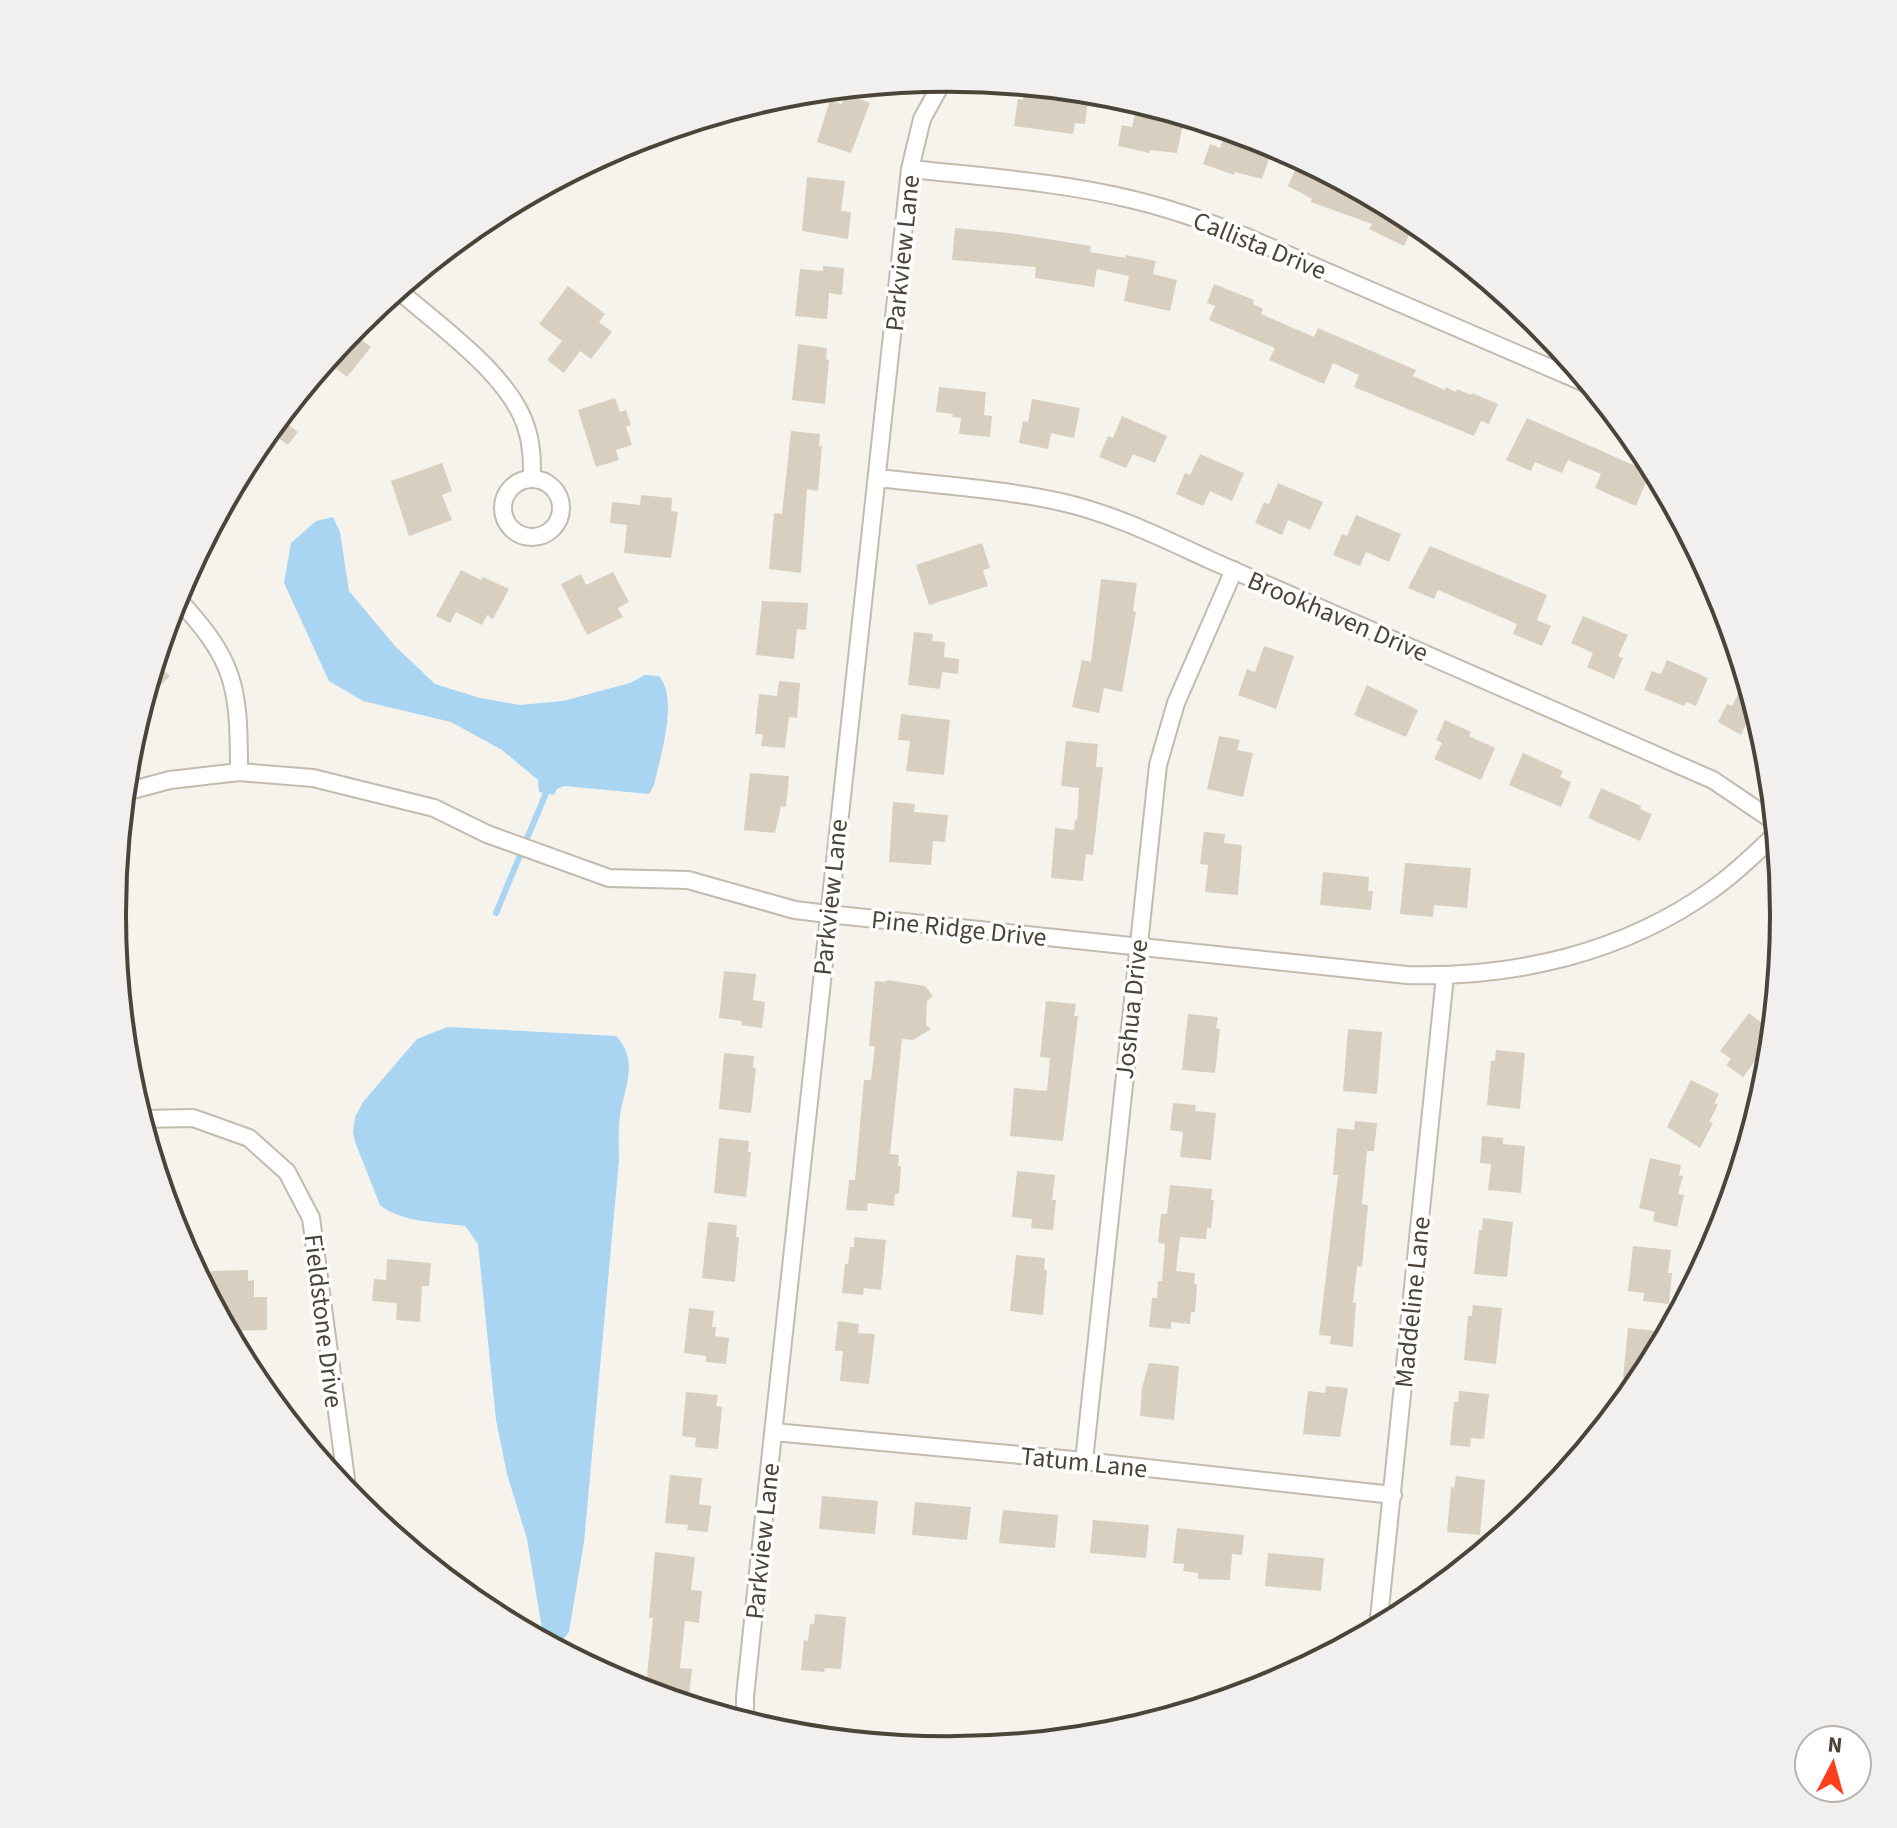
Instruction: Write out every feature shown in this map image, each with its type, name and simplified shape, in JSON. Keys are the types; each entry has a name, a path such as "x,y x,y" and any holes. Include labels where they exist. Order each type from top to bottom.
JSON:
{"street":[{"name":"Parkview Lane","path":"745,1710 910,169 922,119 935,92"},
{"name":"Callista Drive","path":"910,169 1066,187 1131,199 1194,217 1571,377"},
{"path":"406,297 487,368 518,407 531,447 532,479"},
{"name":"Brookhaven Drive","path":"878,478 1024,495 1064,503 1140,527 1713,780 1764,814"},
{"name":"Joshua Drive","path":"1084,1461 1137,947 1161,747 1176,703 1234,570"},
{"path":"186,608 220,651 232,680 239,711 239,772"},
{"name":"Pine Ridge Drive","path":"137,789 170,780 239,772 313,778 434,808 487,834 609,878 688,880 795,910 1407,975 1485,973 1602,948 1681,910 1742,866 1767,842"},
{"name":"Maddeline Lane","path":"1380,1613 1445,976"},
{"name":"Fieldstone Drive","path":"153,1119 193,1118 249,1138 287,1172 311,1218 345,1472"},
{"name":"Tatum Lane","path":"774,1432 1084,1461 1393,1495"}],"water":[{"path":"333,517 340,532 349,591 396,647 435,684 480,698 520,705 563,701 630,683 645,675 659,676 665,686 668,713 654,785 649,794 564,786 557,789 554,795 539,792 538,780 502,750 451,722 363,701 329,681 284,583 291,543 316,521"},
{"path":"447,1027 616,1036 627,1054 629,1064 619,1120 619,1160 584,1542 569,1632 563,1640 542,1628 527,1539 507,1474 496,1420 478,1244 465,1226 409,1218 380,1205 355,1142 355,1117 363,1102 417,1039"}],"building":[{"path":"1024,96 1087,104 1085,124 1075,123 1073,134 1014,126 1018,99 1023,100"},
{"path":"855,98 870,103 851,153 817,142 830,101 842,104 844,99"},
{"path":"1135,114 1183,127 1177,153 1150,150 1150,153 1118,146 1122,125 1132,127"},
{"path":"1223,140 1269,158 1262,179 1235,172 1234,175 1203,164 1210,144 1220,148"},
{"path":"1295,170 1312,177 1360,202 1409,234 1404,246 1369,229 1372,224 1311,202 1312,199 1288,186"},
{"path":"807,177 845,181 841,211 851,212 848,239 802,231"},
{"path":"955,228 1091,246 1090,252 1156,261 1153,274 1177,280 1170,311 1124,301 1129,276 1097,269 1094,287 1035,278 1036,267 952,260"},
{"path":"823,266 844,268 842,295 829,293 827,319 795,316 800,269 823,271"},
{"path":"1214,284 1254,300 1253,304 1263,309 1261,314 1314,337 1318,328 1416,370 1413,376 1445,390 1446,387 1456,392 1457,389 1498,404 1489,424 1481,421 1474,436 1354,387 1359,375 1333,363 1324,384 1269,360 1275,348 1209,320 1215,306 1207,303"},
{"path":"568,286 605,314 599,322 612,332 591,359 580,351 564,373 547,360 562,341 539,324"},
{"path":"361,339 371,347 347,377 334,367"},
{"path":"798,344 827,348 826,359 829,360 825,404 792,400"},
{"path":"939,387 986,392 984,415 992,416 990,437 959,434 961,418 936,412"},
{"path":"615,398 620,412 626,410 631,425 626,427 632,445 616,450 619,460 596,467 578,410"},
{"path":"1032,399 1080,408 1074,438 1051,433 1048,449 1019,443 1023,421 1028,422"},
{"path":"1122,416 1167,436 1155,463 1133,454 1126,468 1099,457 1108,436 1113,438"},
{"path":"1527,418 1638,467 1638,472 1646,481 1636,506 1595,488 1601,474 1568,460 1562,473 1535,462 1531,471 1506,460"},
{"path":"288,425 298,432 288,445 279,438"},
{"path":"791,431 820,434 819,446 822,446 818,491 807,489 801,573 769,569 774,513 782,514"},
{"path":"1200,454 1244,473 1232,501 1210,491 1203,506 1176,494 1185,473 1190,475"},
{"path":"442,463 452,491 442,495 452,520 409,536 391,481"},
{"path":"1278,483 1323,502 1310,530 1288,520 1282,535 1255,523 1264,502 1269,504"},
{"path":"641,495 672,498 671,511 678,512 671,558 624,553 627,525 610,523 612,502 640,505"},
{"path":"1356,515 1401,534 1389,562 1366,552 1360,566 1333,555 1342,534 1347,536"},
{"path":"982,543 990,568 983,570 988,586 929,605 916,565"},
{"path":"1430,546 1547,595 1537,620 1551,626 1542,646 1513,634 1517,624 1438,590 1434,599 1408,588"},
{"path":"461,570 509,589 493,619 487,615 482,625 456,612 450,623 436,616"},
{"path":"613,572 629,602 618,608 623,617 587,635 561,584 581,574 586,585"},
{"path":"1101,579 1137,583 1133,611 1136,612 1122,692 1104,688 1099,713 1072,707 1082,660 1091,662"},
{"path":"762,601 808,603 806,630 797,629 794,659 756,655"},
{"path":"1583,616 1628,635 1618,656 1623,658 1614,679 1587,667 1593,653 1571,643"},
{"path":"914,632 933,634 932,641 945,642 944,657 959,659 958,674 942,672 940,689 908,685"},
{"path":"1264,646 1294,656 1276,709 1238,695 1247,669 1255,672"},
{"path":"1667,660 1708,678 1696,706 1686,702 1684,706 1644,690 1652,671 1661,674"},
{"path":"164,670 170,676 159,687"},
{"path":"779,681 800,683 797,718 789,717 785,748 761,746 763,734 755,734 759,694 777,696"},
{"path":"1367,685 1418,710 1406,737 1354,715"},
{"path":"1739,692 1748,725 1741,735 1718,722 1727,704 1732,706"},
{"path":"901,714 950,720 944,775 906,771 910,741 898,740"},
{"path":"1445,720 1495,748 1481,780 1434,759 1442,743 1436,740"},
{"path":"1219,736 1240,740 1237,750 1253,753 1243,797 1207,789"},
{"path":"1066,741 1098,744 1096,767 1103,767 1093,855 1086,854 1083,881 1051,878 1055,828 1074,830 1077,821 1079,788 1061,786"},
{"path":"1523,753 1563,771 1560,777 1571,782 1561,807 1509,785"},
{"path":"750,773 789,776 786,807 781,806 775,833 744,830"},
{"path":"1601,788 1652,814 1640,841 1588,818"},
{"path":"893,802 915,804 914,812 948,815 945,842 933,841 931,865 889,862"},
{"path":"1204,832 1225,834 1224,843 1242,845 1238,895 1205,892 1208,865 1200,864"},
{"path":"1405,863 1471,868 1467,908 1434,905 1433,917 1400,914"},
{"path":"1323,872 1369,877 1368,891 1373,891 1371,910 1320,905"},
{"path":"724,971 756,974 753,1000 765,1002 762,1028 719,1018"},
{"path":"875,981 925,986 933,996 927,1001 926,1025 931,1029 913,1040 902,1039 890,1154 899,1155 898,1166 901,1166 899,1194 895,1194 894,1206 868,1203 867,1211 846,1210 849,1180 855,1180 864,1080 871,1080 875,1046 869,1046"},
{"path":"1046,1001 1076,1004 1074,1016 1078,1016 1063,1141 1010,1136 1014,1088 1047,1091 1050,1058 1040,1057"},
{"path":"1749,1013 1763,1024 1757,1058 1743,1077 1726,1065 1731,1059 1720,1051"},
{"path":"1188,1014 1218,1017 1216,1028 1220,1029 1215,1073 1182,1070"},
{"path":"1348,1029 1382,1032 1377,1094 1343,1091"},
{"path":"1496,1050 1525,1053 1520,1109 1487,1105 1491,1061 1495,1061"},
{"path":"724,1053 754,1056 753,1068 756,1068 751,1113 719,1109"},
{"path":"1691,1080 1719,1094 1714,1103 1718,1105 1709,1122 1713,1123 1700,1148 1667,1127"},
{"path":"1173,1103 1196,1105 1195,1111 1216,1113 1211,1160 1180,1157 1183,1132 1170,1130"},
{"path":"1355,1121 1377,1123 1374,1151 1367,1151 1362,1204 1368,1205 1362,1267 1357,1266 1353,1303 1356,1303 1353,1347 1330,1344 1331,1336 1319,1335 1338,1175 1333,1175 1337,1128 1354,1130"},
{"path":"1482,1136 1503,1138 1503,1144 1525,1146 1521,1193 1488,1190 1491,1164 1480,1163"},
{"path":"719,1138 749,1141 748,1152 751,1152 746,1197 714,1193"},
{"path":"1650,1158 1681,1165 1679,1175 1683,1176 1678,1194 1684,1195 1677,1227 1653,1221 1655,1212 1639,1208"},
{"path":"1017,1171 1055,1175 1053,1230 1031,1228 1032,1219 1012,1217"},
{"path":"1170,1185 1212,1189 1211,1200 1214,1200 1211,1228 1207,1228 1206,1239 1180,1237 1176,1271 1195,1273 1195,1312 1191,1312 1190,1324 1171,1322 1171,1329 1149,1327 1152,1298 1157,1298 1158,1281 1162,1281 1165,1244 1158,1243 1161,1214 1167,1214"},
{"path":"1483,1218 1513,1222 1507,1277 1474,1274"},
{"path":"708,1222 737,1225 736,1237 739,1237 735,1282 702,1278"},
{"path":"854,1237 886,1240 881,1290 864,1288 863,1295 842,1293 845,1264 848,1264 850,1247 854,1247"},
{"path":"1633,1246 1671,1250 1669,1304 1643,1301 1644,1293 1628,1291"},
{"path":"1016,1255 1045,1258 1044,1270 1047,1270 1043,1315 1010,1311"},
{"path":"387,1259 431,1263 429,1286 422,1286 420,1322 396,1320 397,1303 372,1301 374,1279 386,1280"},
{"path":"248,1270 248,1281 254,1280 254,1297 267,1297 267,1330 240,1331 211,1278 211,1271"},
{"path":"1473,1305 1502,1308 1496,1364 1464,1360 1468,1316 1472,1316"},
{"path":"689,1308 714,1311 712,1327 716,1327 715,1336 729,1338 726,1364 706,1362 706,1356 684,1353"},
{"path":"838,1321 859,1324 858,1333 875,1334 869,1384 840,1381 843,1351 835,1351"},
{"path":"1628,1328 1656,1331 1632,1371 1627,1378 1623,1378"},
{"path":"1149,1363 1179,1366 1174,1420 1140,1416 1142,1388"},
{"path":"1326,1386 1348,1388 1340,1437 1303,1434 1308,1391 1325,1393"},
{"path":"1459,1391 1489,1394 1484,1439 1471,1438 1470,1447 1450,1445 1454,1402 1458,1402"},
{"path":"686,1392 718,1395 716,1406 722,1407 718,1449 695,1447 696,1438 682,1436"},
{"path":"670,1475 702,1478 699,1504 711,1506 708,1532 687,1530 688,1525 665,1523"},
{"path":"1456,1476 1485,1480 1480,1535 1447,1532 1451,1487 1454,1488"},
{"path":"822,1496 878,1501 875,1534 819,1529"},
{"path":"915,1502 971,1507 967,1540 912,1535"},
{"path":"1003,1510 1058,1515 1055,1548 999,1543"},
{"path":"1093,1520 1149,1525 1146,1558 1090,1553"},
{"path":"1177,1528 1244,1535 1242,1555 1232,1554 1230,1580 1198,1579 1198,1573 1183,1571 1184,1564 1173,1563"},
{"path":"655,1552 695,1557 691,1590 702,1591 699,1623 685,1621 680,1668 692,1669 689,1694 647,1678 653,1618 649,1618"},
{"path":"1268,1553 1324,1558 1321,1591 1265,1586"},
{"path":"815,1614 846,1617 841,1669 825,1668 824,1672 801,1670 804,1640 808,1641"}],"waterway":[{"path":"496,913 546,793"}]}
